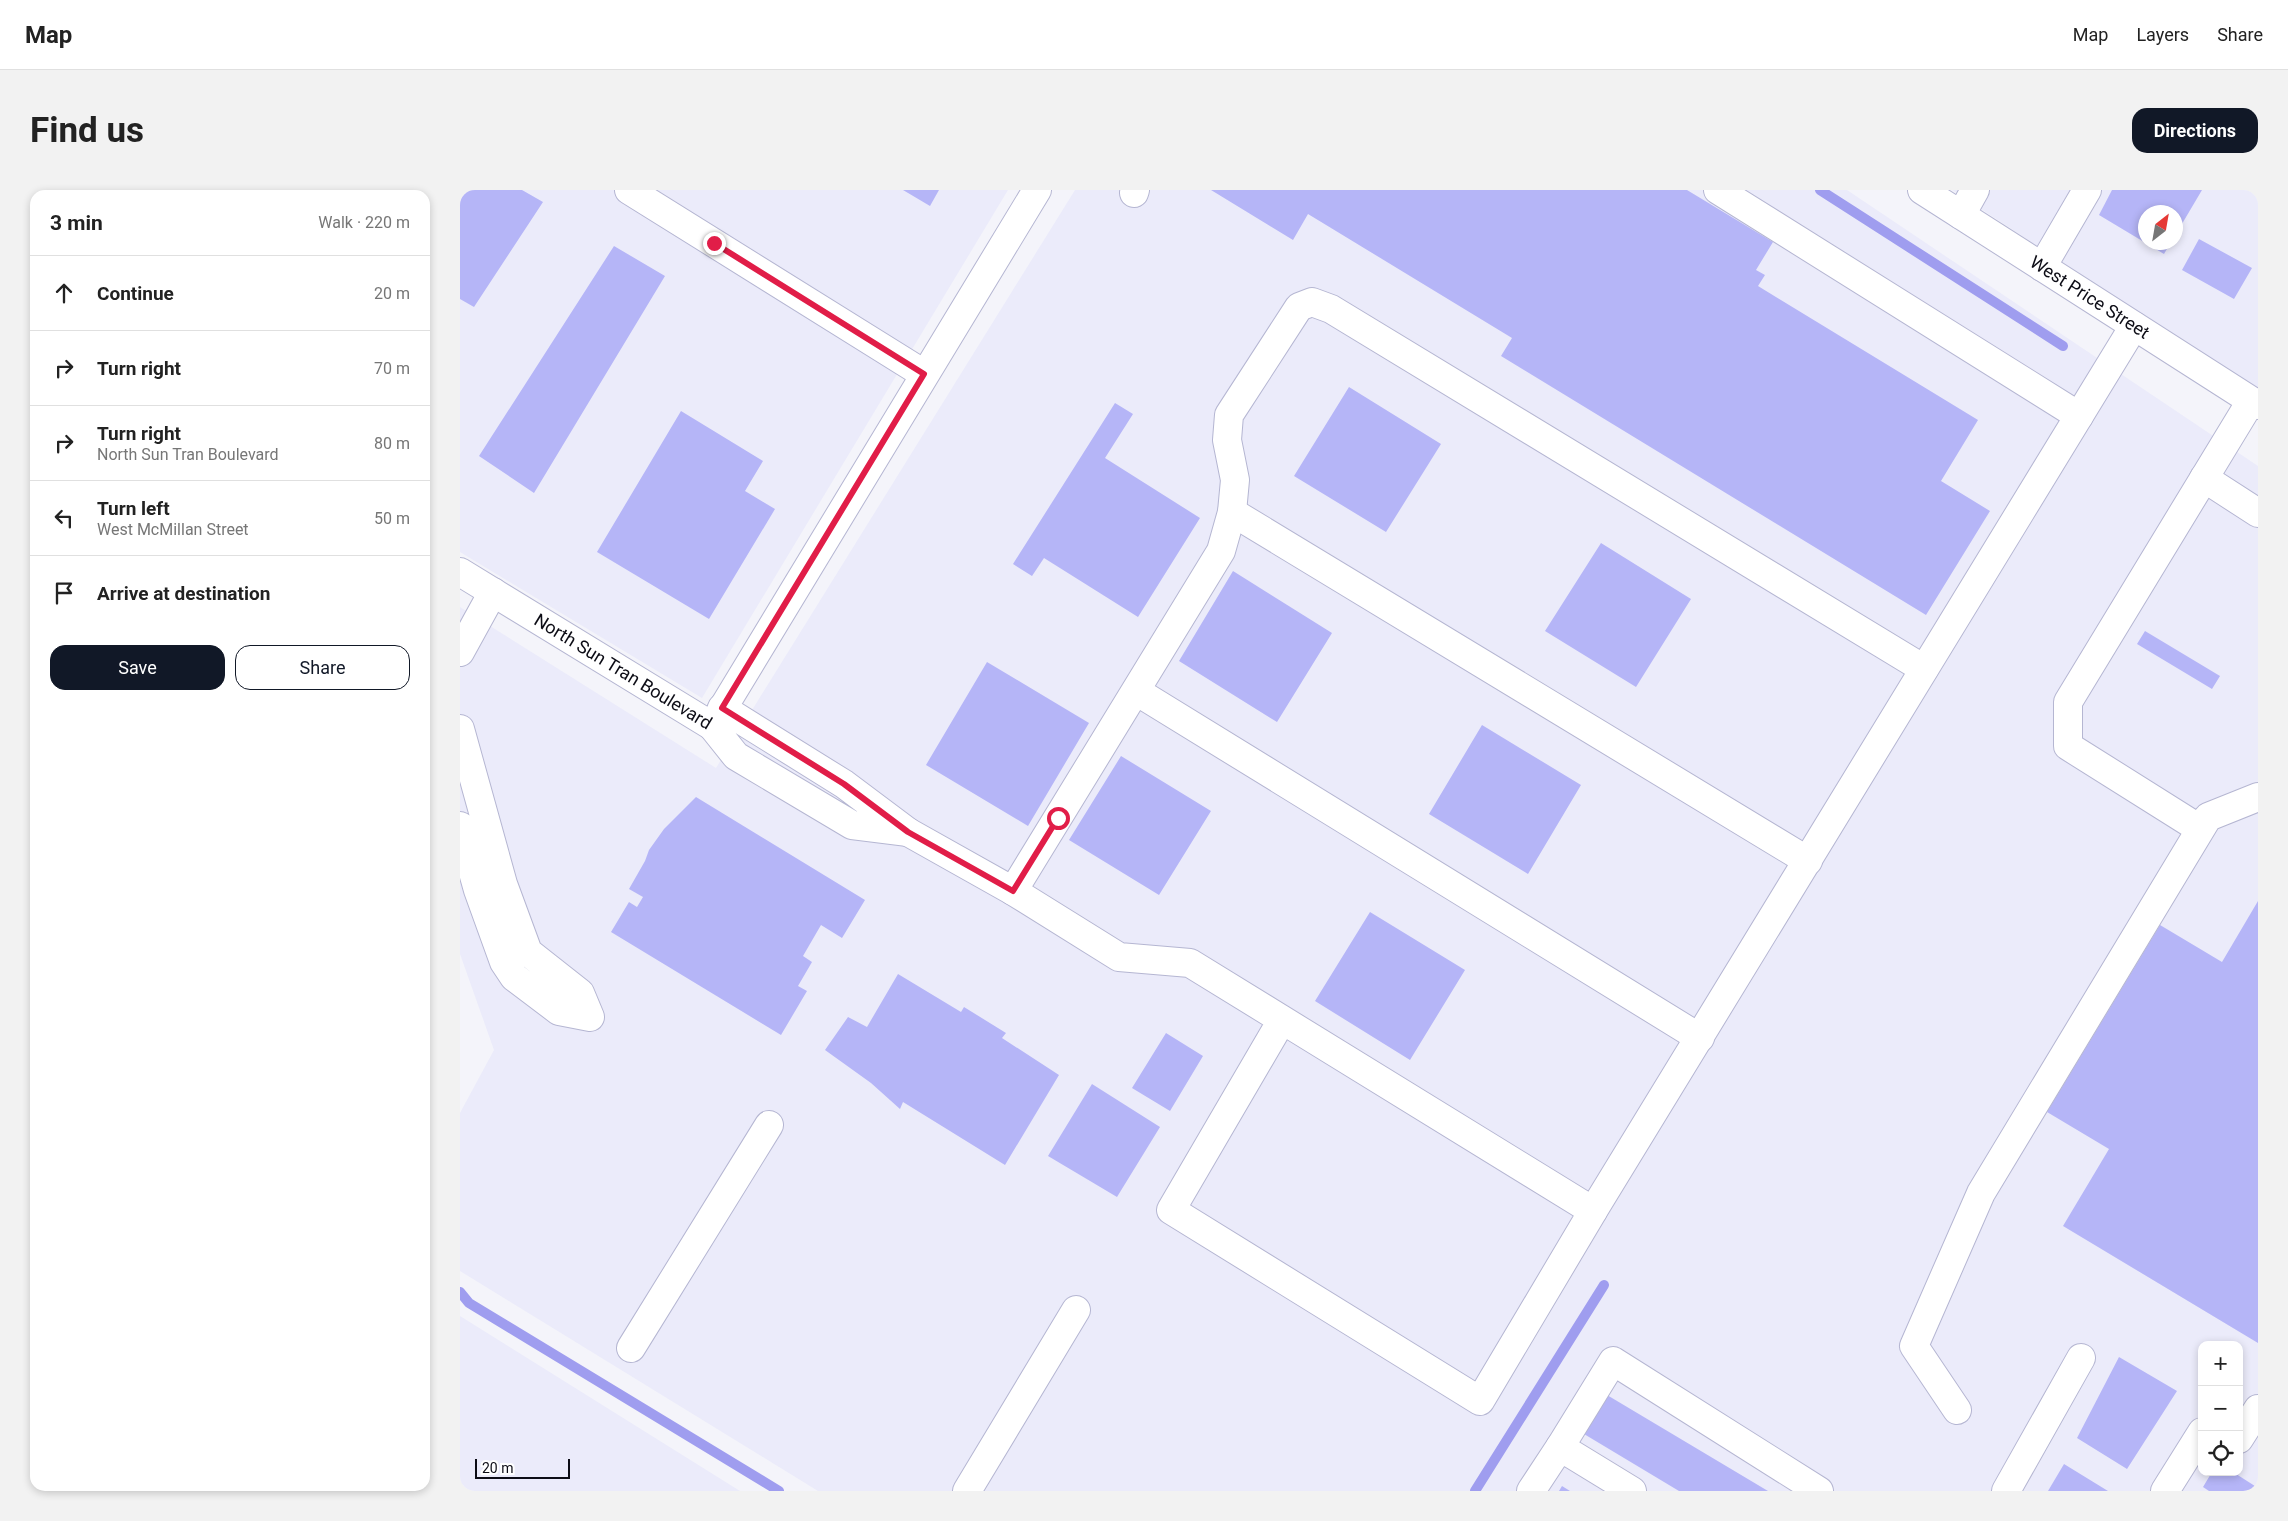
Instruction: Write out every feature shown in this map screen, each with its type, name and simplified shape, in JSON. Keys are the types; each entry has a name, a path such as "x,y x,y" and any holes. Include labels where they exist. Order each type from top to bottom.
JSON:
{"street":[{"path":"629,190 924,374"},
{"name":"North Sun Tran Boulevard","path":"462,578 493,592 717,717 924,374 1038,190"},
{"path":"1718,190 2079,416"},
{"name":"West Price Street","path":"1922,190 2255,403"},
{"path":"1961,215 1975,190"},
{"path":"2042,267 2087,190"},
{"path":"1013,891 1221,551 1232,512 1235,480 1227,440 1229,415 1295,312 1299,307 1312,302 1331,309 1924,669"},
{"path":"1282,1020 1171,1210 1480,1402 1593,1211 2134,326"},
{"path":"2200,829 2068,746 2068,702 2204,478 2255,403"},
{"path":"2204,478 2258,513"},
{"path":"1232,512 1808,861"},
{"path":"460,652 493,592"},
{"path":"1136,691 1700,1038"},
{"path":"717,717 844,784 908,832 1013,891 1119,957 1190,963 1593,1211"},
{"path":"460,730 503,884 528,952 580,993 590,1017 560,1011 514,978 504,962 478,890 460,826"},
{"path":"1957,1410 1914,1346 1981,1193 2208,817 2258,797"},
{"path":"631,1348 769,1125"},
{"path":"967,1491 1076,1310"},
{"path":"2006,1491 2080,1358"},
{"path":"1531,1491 1613,1361 1820,1491"},
{"path":"2243,1434 2258,1409"},
{"path":"2169,1489 2198,1439"},
{"path":"2243,1441 2258,1450"},
{"path":"1560,1447 1632,1491"}],"shaded area":[{"path":"460,190 1008,190 702,698 460,552"},
{"path":"1075,190 1847,190 2258,466 2258,1491 818,1491 460,1271 460,1113 494,1050 460,954 460,607 716,768"},
{"path":"1952,190 2258,190 2258,389 2193,348"},
{"path":"460,1316 740,1491 460,1491"}],"building":[{"path":"460,190 522,190 543,202 474,307 460,299"},
{"path":"903,190 939,190 930,206"},
{"path":"1211,190 1687,190 1773,242 1756,270 1765,275 1758,286 1978,420 1941,481 1990,511 1926,615 1501,356 1512,338 1308,214 1293,240"},
{"path":"2112,190 2202,190 2183,222 2183,205 2138,205 2138,238 2099,215"},
{"path":"2199,239 2252,268 2234,299 2182,270"},
{"path":"614,246 665,276 534,493 479,456"},
{"path":"2157,250 2166,250 2164,254"},
{"path":"1349,387 1441,444 1386,532 1294,476"},
{"path":"1115,403 1133,414 1105,458 1200,518 1138,617 1044,558 1032,576 1013,564"},
{"path":"681,411 763,461 745,491 775,509 709,619 597,552"},
{"path":"1601,543 1691,599 1636,687 1545,631"},
{"path":"1233,571 1332,633 1277,722 1179,661"},
{"path":"2145,631 2220,676 2212,689 2137,644"},
{"path":"987,662 1089,723 1028,826 926,765"},
{"path":"1482,725 1581,785 1528,874 1429,814"},
{"path":"1121,756 1211,811 1159,895 1069,840"},
{"path":"696,797 865,900 842,938 821,925 803,956 812,962 798,986 807,991 781,1035 611,932 629,902 637,907 643,897 629,889 649,850 664,829"},
{"path":"2258,901 2258,1343 2063,1226 2109,1149 2047,1112 2160,925 2222,962"},
{"path":"1370,912 1465,970 1410,1060 1315,1001"},
{"path":"898,974 961,1012 964,1007 1006,1033 1002,1038 1059,1075 1005,1165 903,1102 900,1109 871,1083 825,1050 848,1017 867,1027"},
{"path":"1166,1033 1203,1056 1170,1111 1132,1088"},
{"path":"1092,1084 1160,1127 1117,1197 1048,1156"},
{"path":"2119,1357 2177,1391 2127,1469 2077,1438"},
{"path":"1607,1395 1768,1491 1679,1491 1584,1434"},
{"path":"2064,1464 2108,1491 2048,1491"},
{"path":"2210,1476 2239,1476 2258,1488 2258,1491 2209,1491 2203,1487"},
{"path":"1562,1486 1570,1491 1559,1491"}],"waterway":[{"path":"1820,190 2063,346"},
{"path":"1475,1491 1604,1285"},
{"path":"460,1292 469,1303 779,1491"}],"route":[{"path":"714,243 924,374 722,708 844,784 908,832 1013,891 1058,818"}]}
